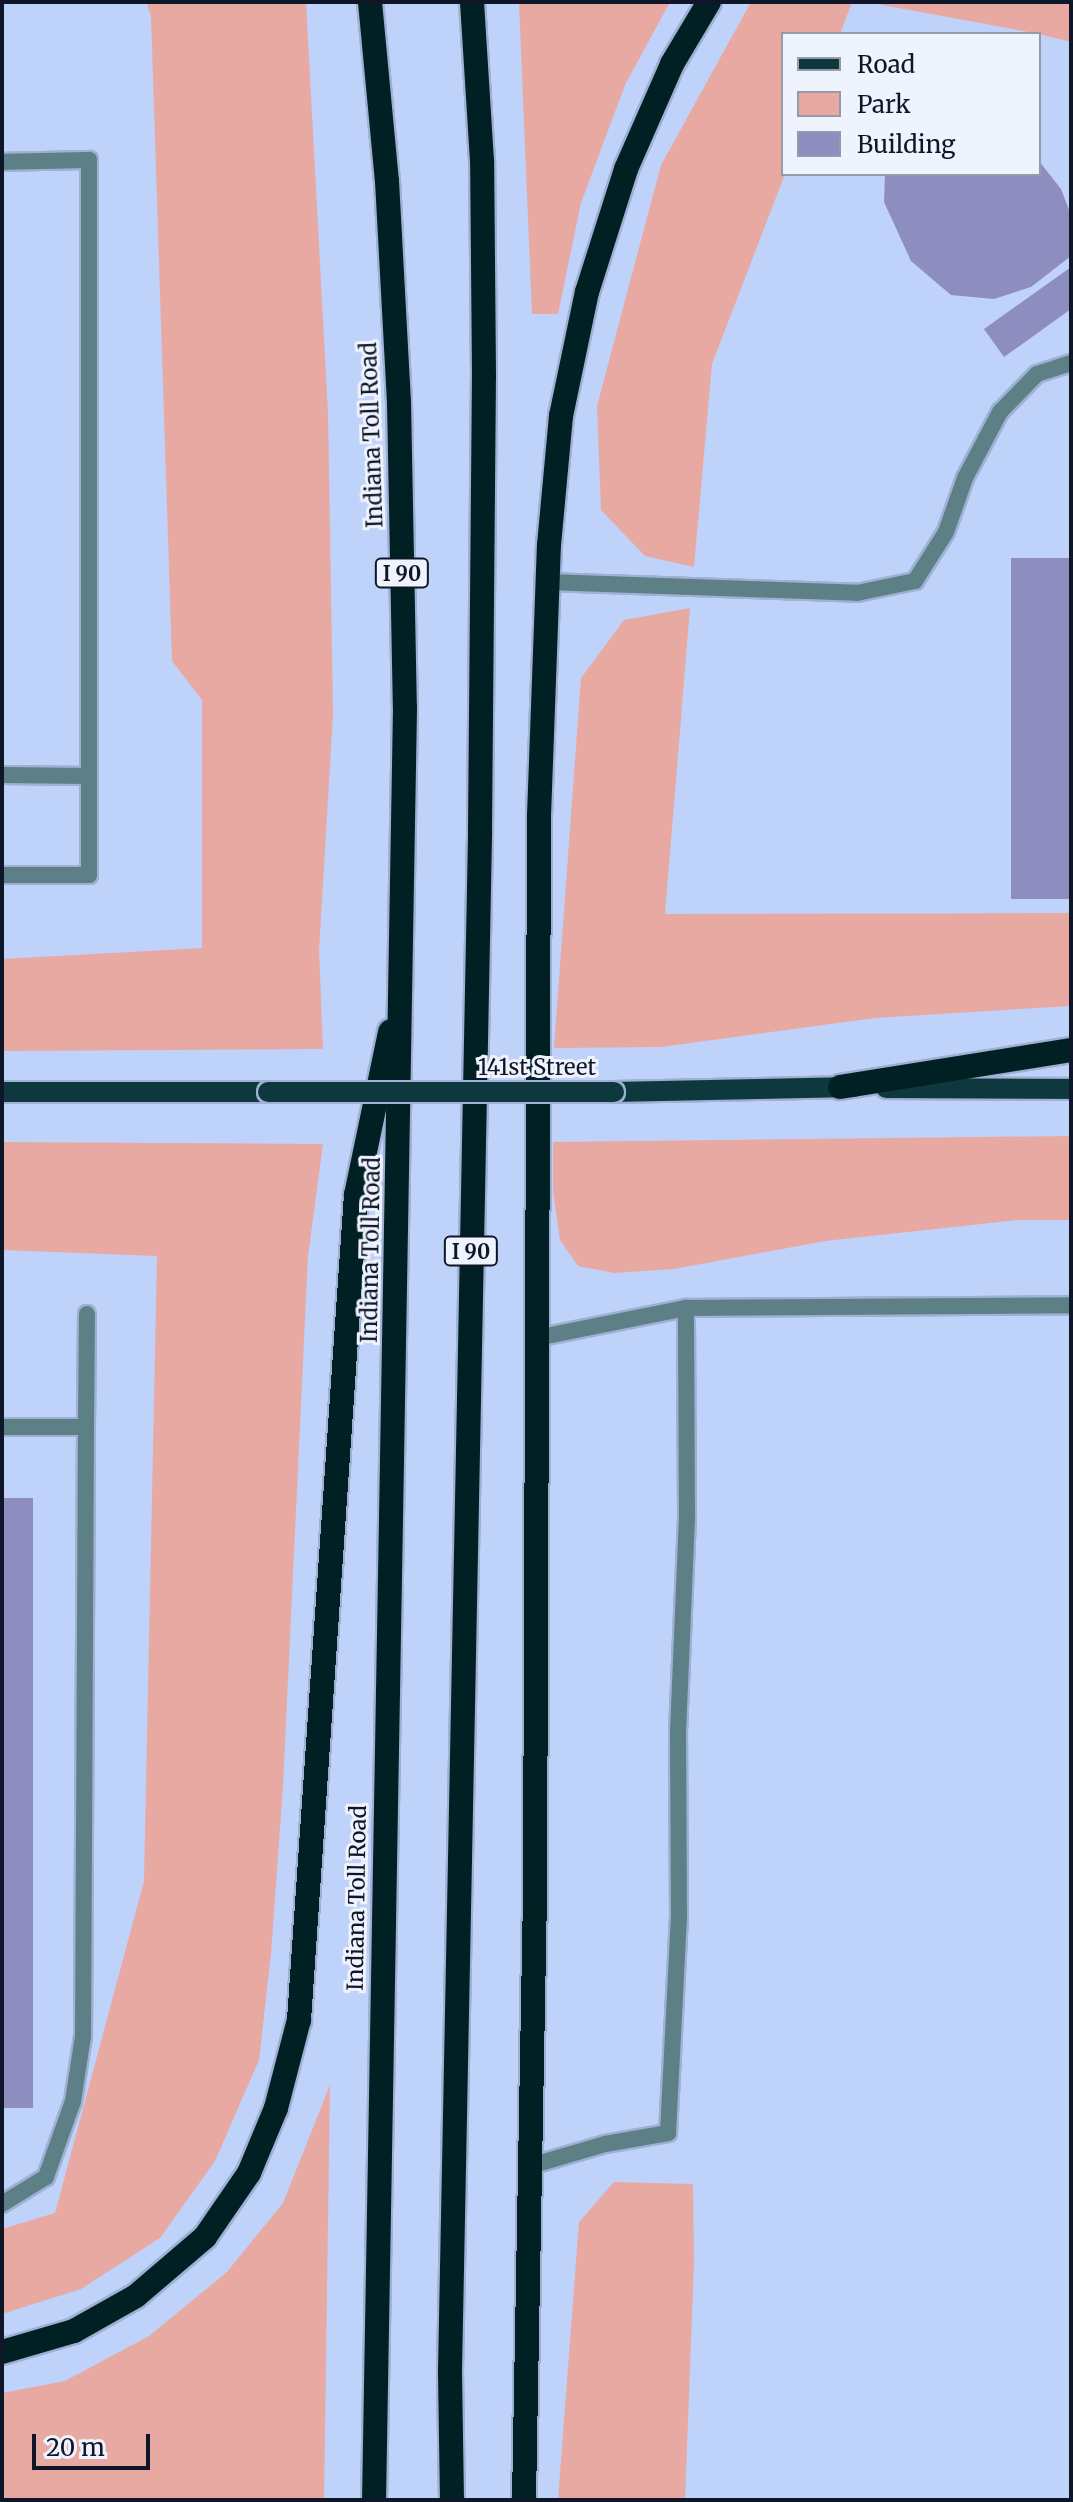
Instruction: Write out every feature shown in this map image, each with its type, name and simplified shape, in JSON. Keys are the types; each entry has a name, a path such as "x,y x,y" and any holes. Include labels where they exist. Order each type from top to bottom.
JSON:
{"highway":[{"name":"Indiana Toll Road","path":"370,2 387,181 399,402 405,708 403,975 374,2500"},
{"name":"I 90","path":"452,2500 450,2356 480,846 484,392 482,161 472,2"},
{"path":"524,2500 530,2166 539,816 548,582 561,416 587,292 626,169 672,64 709,2"},
{"path":"2,2352 74,2331 136,2296 205,2237 249,2173 276,2108 299,2020 356,1195 403,975"},
{"path":"840,1087 1071,1050"}],"main road":[{"name":"141st Street","path":"2,1092 614,1092 840,1087 1071,1089"}],"lane":[{"path":"2,162 89,160 89,875 2,875"},
{"path":"548,582 857,593 915,581 946,532 965,478 1000,412 1037,374 1071,363"},
{"path":"2,775 88,776"},
{"path":"536,1338 686,1308 1071,1305"},
{"path":"530,2166 605,2144 668,2133 679,1919 678,1732 687,1513 686,1308"},
{"path":"2,2204 46,2177 73,2101 83,2036 87,1314"},
{"path":"2,1427 86,1427"}],"green space":[{"path":"146,2 306,2 328,413 333,714 319,951 323,1049 2,1051 2,959 202,948 202,700 172,661 151,16"},
{"path":"519,2 670,2 625,85 581,203 558,314 532,314"},
{"path":"751,2 852,2 841,32 781,32 781,176 784,176 712,364 694,567 645,556 601,510 597,406 661,165"},
{"path":"866,2 1071,2 1071,42 1041,32"},
{"path":"690,608 665,914 1071,913 1071,1006 875,1018 661,1047 554,1048 581,678 624,620"},
{"path":"1071,1136 1071,1220 1019,1220 825,1241 674,1269 614,1273 578,1266 560,1240 553,1192 553,1142"},
{"path":"2,1142 323,1144 308,1256 283,1786 271,1954 259,2060 215,2161 160,2238 81,2289 2,2314 2,2229 55,2213 144,1881 157,1256 2,1250"},
{"path":"330,2085 324,2500 2,2500 2,2393 65,2381 149,2336 227,2272 283,2203"},
{"path":"614,2182 693,2184 694,2262 685,2500 558,2500 579,2222"}],"building":[{"path":"1041,164 1061,189 1071,215 1071,256 1031,287 994,299 951,295 911,261 884,202 885,176 1041,176"},
{"path":"1071,267 1071,309 1004,357 984,329"},
{"path":"1011,558 1070,558 1070,899 1011,899"},
{"path":"2,1498 33,1498 33,2108 2,2108"}]}
